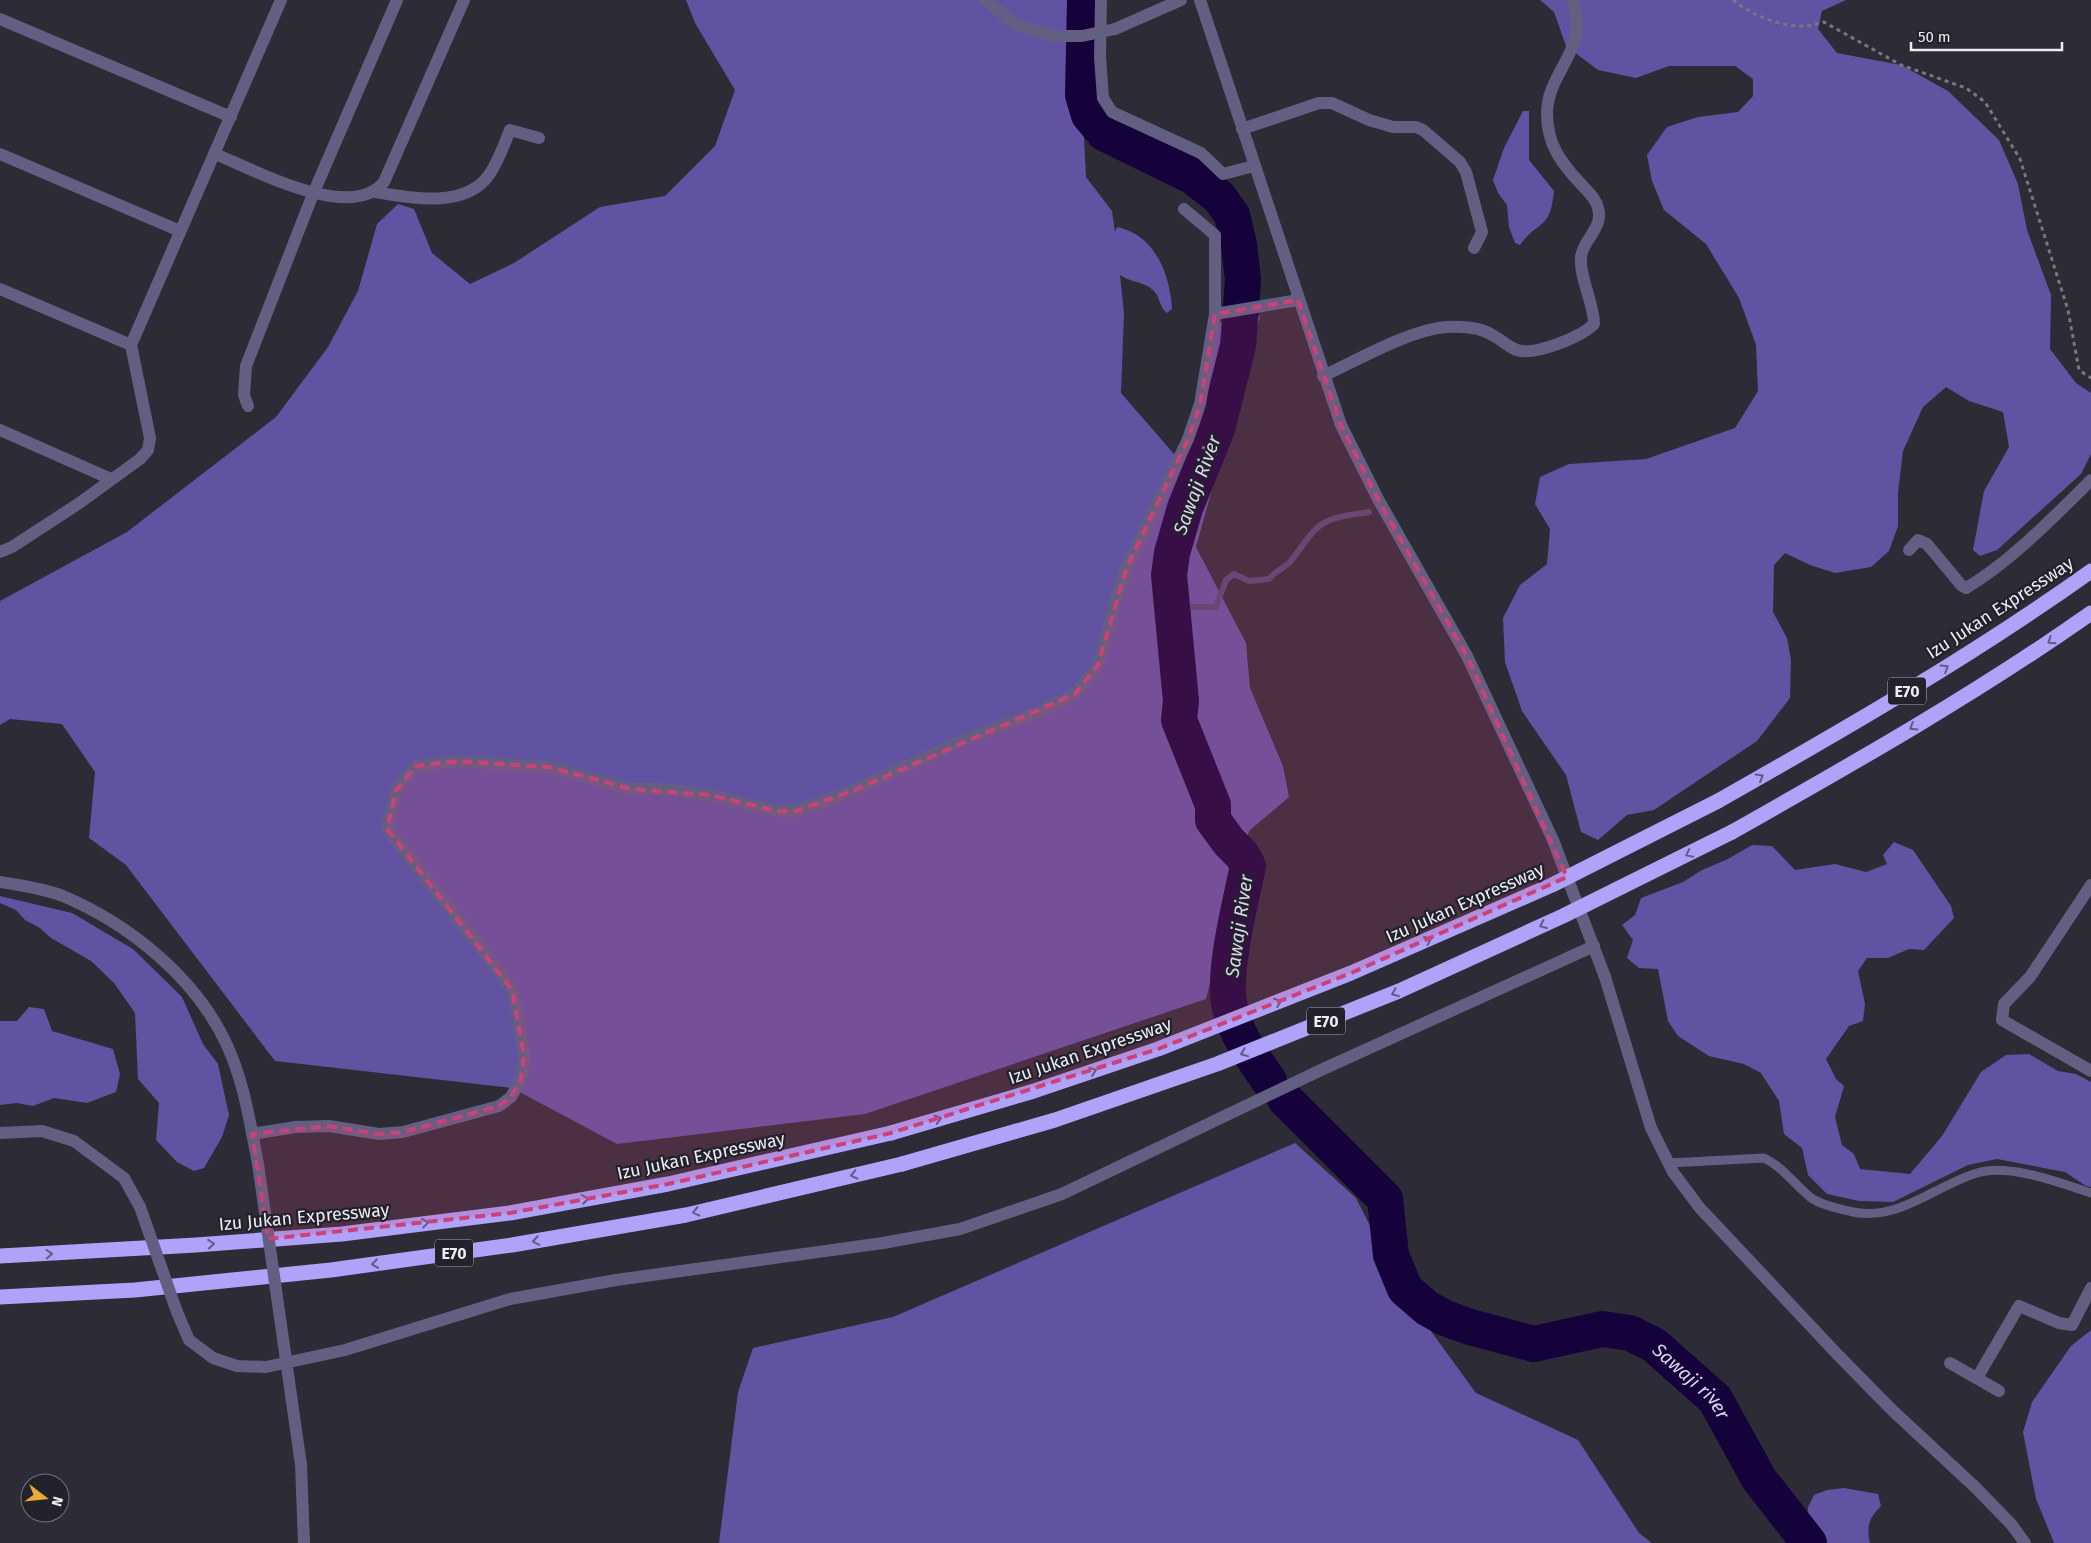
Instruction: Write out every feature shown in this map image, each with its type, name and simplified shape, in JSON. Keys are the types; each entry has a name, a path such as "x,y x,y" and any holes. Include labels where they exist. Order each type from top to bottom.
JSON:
{"highway":[{"name":"Izu Jukan Expressway","path":"3,1256 342,1234 510,1213 668,1184 891,1133 1034,1091 1158,1049 1351,973 1552,885 1718,801 1858,721 2024,619 2091,571"},
{"name":"E70","path":"0,1297 135,1290 331,1270 512,1245 686,1215 902,1164 1055,1120 1218,1064 1399,991 1564,916 1732,832 1884,746 2047,645 2091,614"},
{"path":"0,1306 135,1290"}],"street":[{"path":"0,552 12,547 78,504 140,459 148,450 150,438 131,345 281,0"},
{"path":"248,406 244,395 246,366 313,194 397,0"},
{"path":"376,192 384,182 464,0"},
{"path":"985,0 1016,25 1053,36 1082,36 1116,29 1181,0"},
{"path":"1102,0 1100,57 1102,82 1104,98 1112,112 1201,153 1223,174 1254,166"},
{"path":"1200,0 1323,376 1341,425 1378,499 1466,656 1553,840 1594,946 1651,1128 1669,1163 1699,1207 1836,1354 1892,1410 1975,1487 2011,1524 2025,1543"},
{"path":"1323,376 1431,329 1447,327 1478,329 1518,350 1531,351 1562,342 1586,331 1594,324 1581,257 1599,222 1598,209 1593,197 1567,170 1554,152 1548,127 1547,112 1552,93 1576,41 1579,30 1578,14 1572,0"},
{"path":"0,20 231,118"},
{"path":"1242,130 1319,103 1332,103 1380,124 1393,127 1416,127 1424,130 1460,162 1466,172 1482,232 1474,248"},
{"path":"215,154 313,194 363,197 376,192 449,198 461,194 488,176 510,130 539,138"},
{"path":"0,154 180,231"},
{"path":"252,1134 296,1127 329,1126 379,1134 404,1132 499,1106 511,1097 521,1078 524,1057 512,990 387,829 396,790 416,766 458,761 549,767 631,789 660,789 711,796 777,811 796,811 852,791 956,743 1040,711 1075,694 1098,665 1126,569 1188,439 1200,404 1215,314 1215,235 1184,209"},
{"path":"0,289 131,345"},
{"path":"1215,314 1298,300"},
{"path":"0,430 110,479"},
{"path":"1908,550 1918,540 1927,544 1960,585 1966,588 1980,580 2040,529 2091,480"},
{"path":"0,882 61,896 93,912 138,939 180,978 205,1009 226,1043 242,1088 258,1164 301,1465 304,1543"},
{"path":"2091,885 2030,976 2004,1004 2002,1020 2091,1071"},
{"path":"0,1133 42,1131 74,1141 124,1178 140,1207 177,1312 189,1340 213,1358 236,1366 266,1367 345,1350 510,1299 616,1280 883,1243 960,1229 1062,1194 1320,1070 1594,946"},
{"path":"1977,1378 2019,1306 2059,1323 2072,1325 2091,1288"},
{"path":"1950,1363 1999,1391"}],"lane":[{"path":"1669,1163 1764,1158 1775,1163 1811,1198 1853,1212 1875,1214 1902,1208 1977,1173 1992,1170 2040,1178 2091,1193"}],"path":[{"path":"1733,0 1745,10 1777,21 1805,26 1824,22 1901,64 1966,88 1985,102 2020,159 2068,310 2079,370 2091,378"}],"highlighted area":[{"path":"1298,300 1341,425 1378,499 1467,656 1567,877 1351,973 1158,1049 891,1133 668,1184 510,1213 268,1239 252,1134 329,1126 379,1134 403,1132 499,1106 511,1097 521,1079 524,1057 512,990 387,829 396,790 416,766 458,761 549,767 631,789 711,795 777,811 796,811 852,791 1075,694 1098,665 1126,569 1188,439 1200,404 1215,314"}],"shaded area":[{"path":"686,0 1077,0 1086,177 1112,211 1115,232 1117,227 1130,231 1151,247 1164,270 1171,296 1172,309 1167,313 1162,308 1153,290 1120,275 1124,313 1121,393 1181,462 1220,322 1260,316 1196,547 1246,643 1250,688 1283,766 1289,797 1249,831 1206,999 865,1114 617,1144 512,1088 275,1061 126,865 89,838 95,772 62,724 10,719 0,725 0,601 127,532 276,417 328,347 358,291 377,224 398,204 414,209 432,253 470,284 514,263 600,207 665,196 715,146 735,90 695,23"},
{"path":"1540,0 1846,0 1822,11 1818,29 1837,53 1901,65 1948,91 1999,140 2018,184 2027,230 2051,295 2050,349 2076,383 2091,393 2091,454 2081,474 1997,550 1980,556 1973,550 1984,491 2009,447 2003,412 1969,401 1946,387 1923,407 1903,451 1898,493 1898,526 1889,551 1871,567 1835,573 1810,565 1785,553 1774,565 1773,612 1787,638 1791,660 1790,698 1757,741 1654,810 1627,815 1598,840 1581,832 1566,775 1522,711 1505,662 1503,618 1520,585 1547,564 1550,529 1535,504 1540,477 1569,464 1646,459 1735,428 1758,391 1756,345 1739,298 1706,244 1664,210 1652,181 1647,155 1667,127 1698,117 1738,112 1753,96 1753,79 1735,66 1669,66 1636,78 1598,70 1566,46 1554,12"},
{"path":"1523,111 1529,111 1529,160 1554,191 1550,213 1543,223 1520,245 1515,243 1509,227 1507,205 1498,193 1493,180 1504,148"},
{"path":"1894,842 1913,850 1951,906 1954,918 1924,950 1909,949 1888,958 1867,958 1858,971 1865,1004 1863,1021 1849,1026 1826,1059 1836,1079 1844,1086 1835,1117 1842,1145 1854,1154 1860,1169 1910,1174 1942,1136 1981,1072 2006,1055 2029,1054 2058,1071 2076,1074 2091,1082 2091,1187 2086,1186 2065,1172 1997,1159 1968,1165 1893,1202 1859,1201 1827,1194 1808,1175 1802,1148 1784,1134 1779,1101 1761,1073 1744,1064 1709,1056 1678,1036 1668,1021 1658,969 1639,968 1627,958 1633,940 1622,925 1635,915 1641,898 1683,882 1702,870 1728,859 1752,845 1772,846 1795,870 1835,864 1866,872 1887,864 1883,855"},
{"path":"0,896 72,913 133,949 182,997 203,1044 218,1064 229,1115 222,1137 204,1168 194,1171 177,1162 156,1140 159,1103 138,1079 135,1013 114,983 91,961 51,938 40,928 25,920 16,910 0,903"},
{"path":"29,1007 44,1009 52,1031 113,1049 120,1074 116,1092 87,1103 54,1098 33,1106 17,1103 0,1105 0,1021 17,1021"},
{"path":"1295,1143 1356,1198 1406,1297 1476,1393 1578,1440 1639,1533 1652,1543 719,1543 738,1392 753,1348 893,1317"},
{"path":"2091,1330 2091,1543 2054,1543 2036,1499 2023,1432 2032,1402 2071,1346"},
{"path":"1844,1488 1878,1494 1881,1506 1874,1514 1870,1523 1868,1532 1870,1543 1818,1543 1815,1530 1807,1519 1808,1507 1814,1495 1827,1490"}],"waterway":[{"name":"Sawaji River","path":"1085,0 1083,95 1089,115 1104,133 1192,176 1219,197 1232,215 1239,245 1243,280 1238,346 1217,429 1185,508 1172,553 1169,575 1181,701 1179,720 1213,805 1213,820 1229,842 1242,855 1248,866 1237,916 1228,972 1231,1014 1251,1054 1269,1081"},
{"path":"1172,607 1216,607 1226,580 1234,574 1249,581 1269,579 1290,562 1309,536 1322,524 1342,517 1369,512"},
{"name":"Sawaji river","path":"1285,1099 1385,1199 1391,1255 1405,1289 1427,1308 1445,1318 1470,1327 1534,1344 1602,1329 1630,1333 1654,1345 1715,1399 1759,1479 1809,1543"}]}
